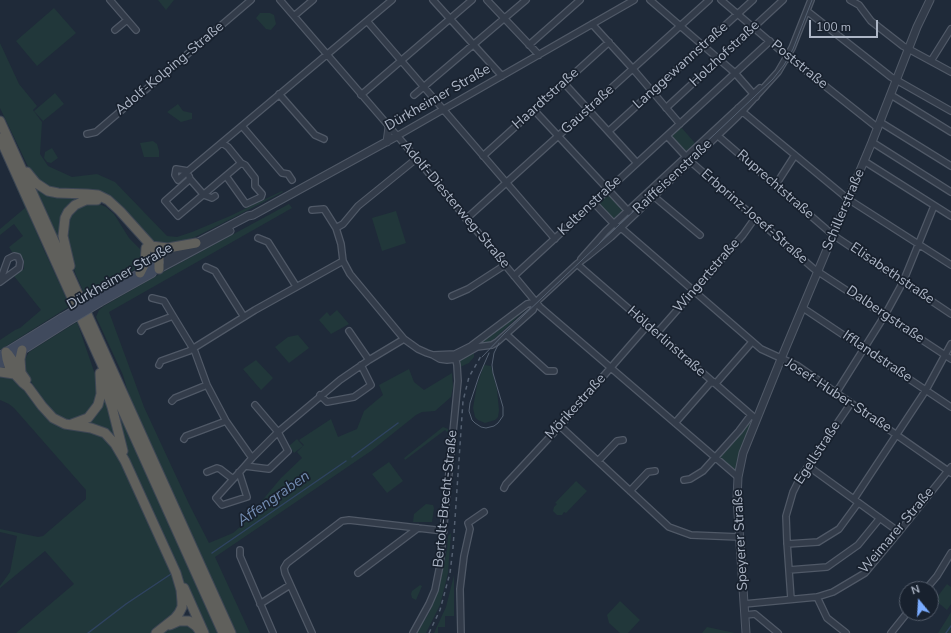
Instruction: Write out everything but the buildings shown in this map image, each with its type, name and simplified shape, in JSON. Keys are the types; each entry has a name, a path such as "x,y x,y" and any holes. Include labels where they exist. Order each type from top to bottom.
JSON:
{"highway":[{"path":"0,121 231,633"},
{"path":"0,138 223,633"},
{"path":"15,155 22,161 32,179 42,188 58,194 98,195 108,200 120,211 149,247 168,248 196,243"},
{"path":"72,280 63,236 63,225 68,212 72,207 81,202 92,199 109,204 149,247 158,254 159,265"},
{"path":"140,273 146,260 149,247"},
{"path":"85,328 86,340 111,403 125,461"},
{"path":"17,373 22,350"},
{"path":"5,358 10,369 26,381 28,387 53,418 65,424 96,429 105,434 115,444 125,461 204,633"},
{"path":"0,372 17,373"},
{"path":"72,424 88,418 98,406 101,394 100,373"},
{"path":"159,630 175,618 182,607 182,590 176,573"},
{"path":"159,630 183,620 189,621 196,626 201,633"}],"main road":[{"name":"Dürkheimer Straße","path":"99,300 140,273 159,265"},
{"name":"Dürkheimer Straße","path":"5,358 159,265"},
{"name":"Dürkheimer Straße","path":"5,358 22,350 64,321"}],"street":[{"path":"110,0 136,30"},
{"name":"Adolf-Kolping-Straße","path":"87,134 96,132 251,0"},
{"name":"Adolf-Diesterweg-Straße","path":"280,0 315,39 326,54 340,68 361,95 416,158 536,302 738,477"},
{"path":"294,16 313,0"},
{"path":"241,163 178,216 165,201 189,175 224,146 242,126 392,0"},
{"path":"432,0 502,76"},
{"path":"361,95 472,0"},
{"path":"487,0 539,55"},
{"path":"414,95 526,0"},
{"path":"529,45 580,0"},
{"name":"Dürkheimer Straße","path":"159,265 196,243 248,216 253,215 387,142 634,0"},
{"path":"650,0 720,59 755,95"},
{"name":"Gaustraße","path":"466,219 709,0"},
{"name":"Poststraße","path":"721,0 788,56 881,124 951,166"},
{"name":"Langgewannstraße","path":"608,131 754,0"},
{"name":"Holzhofstraße","path":"666,108 784,0"},
{"name":"Raiffeisenstraße","path":"579,262 586,252 614,224 688,159 778,72 788,56 811,0"},
{"path":"850,0 858,5 870,21 909,50 951,72"},
{"name":"Schillerstraße","path":"754,417 781,359 872,142 893,96 917,27 930,0"},
{"path":"807,11 891,77 951,111"},
{"path":"115,30 127,20"},
{"path":"367,21 555,239"},
{"path":"592,24 633,68 680,124"},
{"path":"931,62 951,29"},
{"name":"Haardtstraße","path":"483,156 609,42"},
{"name":"Keltenstraße","path":"514,276 770,42"},
{"path":"564,82 637,163"},
{"path":"279,94 315,135 324,139"},
{"path":"893,96 951,132"},
{"path":"534,110 632,216"},
{"path":"740,110 848,199 951,265"},
{"name":"Raiffeisenstraße","path":"688,159 717,135 740,110"},
{"path":"242,126 282,173 288,174 292,180"},
{"path":"387,142 389,127"},
{"name":"Ruprechtstraße","path":"717,135 833,235"},
{"path":"667,136 688,159"},
{"path":"872,142 951,192"},
{"path":"224,146 228,147 255,178 255,186 262,194 262,197 246,204 226,176"},
{"path":"776,186 795,155"},
{"path":"336,228 343,224 358,206 416,158"},
{"name":"Erbprinz-Josef-Straße","path":"688,159 818,271"},
{"path":"864,161 951,216"},
{"path":"189,175 204,195 212,198 215,196"},
{"path":"651,193 700,235"},
{"name":"Raiffeisenstraße","path":"456,357 477,347 493,345 507,335 532,310 536,302 579,262 611,237 632,216 651,193"},
{"name":"Josef-Huber-Straße","path":"594,203 614,224 620,227 761,349 798,366 896,435 950,470"},
{"path":"836,393 865,349 903,282 934,206"},
{"path":"312,210 324,208 336,228 341,244 342,261 350,274 404,338 418,349 440,359 447,360 456,357 527,304 536,302"},
{"name":"Dürkheimer Straße","path":"159,265 250,220 253,215"},
{"name":"Wingertstraße","path":"657,333 743,235 755,218"},
{"name":"Elisabethstraße","path":"833,235 951,314"},
{"path":"258,238 268,242 296,286"},
{"path":"159,365 161,362 189,351 296,286 342,261"},
{"name":"Hölderlinstraße","path":"579,262 647,326 754,417"},
{"path":"452,296 468,289 505,265"},
{"path":"206,267 215,272 244,317"},
{"name":"Dalbergstraße","path":"818,271 951,360"},
{"path":"152,298 164,301 195,352 208,385 226,421 252,458"},
{"name":"Ifflandstraße","path":"803,308 951,407"},
{"path":"141,331 144,327 173,316"},
{"name":"Mörikestraße","path":"504,488 647,326"},
{"path":"350,331 370,360"},
{"path":"507,335 547,371 554,371"},
{"path":"239,472 247,497 222,505 216,498 233,478 278,432 320,395 361,365 404,338"},
{"path":"675,423 710,383 717,382 752,342"},
{"path":"787,544 818,542 839,529 896,435 926,390 951,344"},
{"name":"Bertolt-Brecht-Straße","path":"413,633 435,590 440,564 458,381 456,357"},
{"path":"320,395 327,402 354,397 371,385 361,365"},
{"path":"172,401 175,398 208,385"},
{"name":"Egellstraße","path":"791,599 786,516 793,492 800,478 851,403"},
{"path":"245,466 269,469 288,451 278,432 255,406"},
{"path":"684,480 690,479 703,471 754,417"},
{"name":"Speyerer Straße","path":"746,633 737,498 738,477 743,453 754,417"},
{"path":"184,439 186,436 226,421"},
{"path":"560,426 669,526 691,535 739,537"},
{"path":"598,461 617,441 623,440"},
{"path":"808,466 899,532"},
{"path":"207,472 217,468 233,478"},
{"name":"Weimarer Straße","path":"744,604 817,597 833,592 865,573 950,470"},
{"path":"630,491 648,472 655,471"},
{"path":"461,633 460,589 464,556 470,529 468,524 484,512"},
{"path":"789,570 827,567 858,545 880,518"},
{"path":"312,633 285,573 284,568 287,563 342,521 349,520 444,531"},
{"path":"358,573 418,528"},
{"path":"240,550 240,556 273,633"},
{"path":"933,581 951,553"},
{"path":"260,604 290,585"},
{"path":"817,597 827,618 846,633"},
{"path":"745,615 755,614 778,633"},
{"path":"891,633 901,621"}],"green space":[{"path":"158,0 174,0 166,10"},
{"path":"54,8 76,33 37,66 16,41"},
{"path":"260,13 270,13 274,15 276,24 271,30 266,29 256,18"},
{"path":"0,43 19,84 37,106 33,110 42,122 40,154 48,166 72,177 97,174 115,182 167,236 177,237 192,232 282,191 283,192 195,237 166,245 154,244 115,204 52,190 34,179 0,108"},
{"path":"55,93 64,104 43,121 34,111"},
{"path":"178,104 183,111 192,113 192,119 181,122 167,112"},
{"path":"680,126 695,143 684,153 669,136"},
{"path":"153,141 157,144 159,157 144,157 140,143"},
{"path":"0,145 44,250 70,306 0,350 0,340 20,328 41,310 14,276 24,269 24,260 20,254 12,252 9,247 23,236 14,224 0,235 0,229 25,208 0,150"},
{"path":"52,148 58,158 51,163 47,162 44,158 45,152"},
{"path":"34,185 87,194 72,207 61,244"},
{"path":"608,192 624,209 612,220 596,203"},
{"path":"91,202 106,207 114,214 129,238 140,249 142,256 134,270 86,297 76,275 66,239 69,217 75,210"},
{"path":"289,204 292,208 109,312 144,407 189,504 209,543 233,533 240,527 281,478 302,458 297,452 304,445 299,440 331,419 338,437 357,429 364,411 383,395 379,385 409,369 414,382 424,390 452,373 453,387 451,397 435,411 422,412 416,415 371,451 215,557 250,633 236,633 130,399 123,375 96,317 99,310 104,306"},
{"path":"396,211 406,243 382,251 372,218"},
{"path":"524,309 525,310 490,343 476,345 477,343"},
{"path":"337,310 349,324 331,334 319,320 327,312 330,316"},
{"path":"77,322 97,380 97,402 81,419 67,421 53,414 39,396 26,372 24,361 29,352"},
{"path":"298,335 309,348 289,363 275,347 288,337"},
{"path":"474,352 474,357 469,363 460,367 460,360"},
{"path":"256,360 273,378 261,390 243,369"},
{"path":"484,365 491,366 497,390 499,410 498,417 495,420 485,423 475,417 473,408 477,385"},
{"path":"0,376 12,378 20,385 42,414 56,425 63,428 81,430 104,437 114,447 180,590 180,609 171,619 151,633 16,633 74,584 45,551 0,588 10,572 17,536 0,532 0,529 38,537 43,536 86,499 86,490 14,408 0,400"},
{"path":"103,391 119,444 84,422"},
{"path":"114,400 220,633 206,633 131,467 120,432"},
{"path":"752,417 755,419 737,475 717,458"},
{"path":"443,427 448,429 448,431 447,432 445,430 405,460 404,458"},
{"path":"297,439 303,446 294,453 289,446"},
{"path":"389,462 403,481 387,493 372,474"},
{"path":"576,481 587,491 566,513 564,512 562,515 557,515 553,511 557,504 555,503"},
{"path":"426,504 433,505 434,508 432,522 413,522 414,514"},
{"path":"451,533 448,573 440,605 426,633 417,633 429,613 440,582 447,550 448,536"},
{"path":"454,575 454,616 445,616 445,627 438,627 438,633 434,633 446,607"},
{"path":"947,584 951,587 951,604 947,610 939,603 939,595"},
{"path":"420,585 422,586 416,600 412,598 411,594 412,591"},
{"path":"620,601 640,620 628,633 620,633 609,623 607,615"},
{"path":"951,612 951,633 938,633 945,622"},
{"path":"174,624 190,624 199,633 161,633"},
{"path":"707,627 735,633 702,633"}],"waterway":[{"name":"Affengraben","path":"352,457 398,423"},
{"name":"Affengraben","path":"212,553 346,461"},
{"name":"Affengraben","path":"88,633 126,604 171,574"},
{"path":"946,633 951,626"}],"tram line":[{"path":"482,357 505,333 773,79 784,65 793,49 812,0"},
{"path":"489,353 479,376 470,403 469,411 472,420 481,427 486,428 494,426 503,416 503,407 492,365 494,353 499,343"}],"railway":[{"path":"429,633 440,610 450,573 463,401 469,377 481,356"}]}
